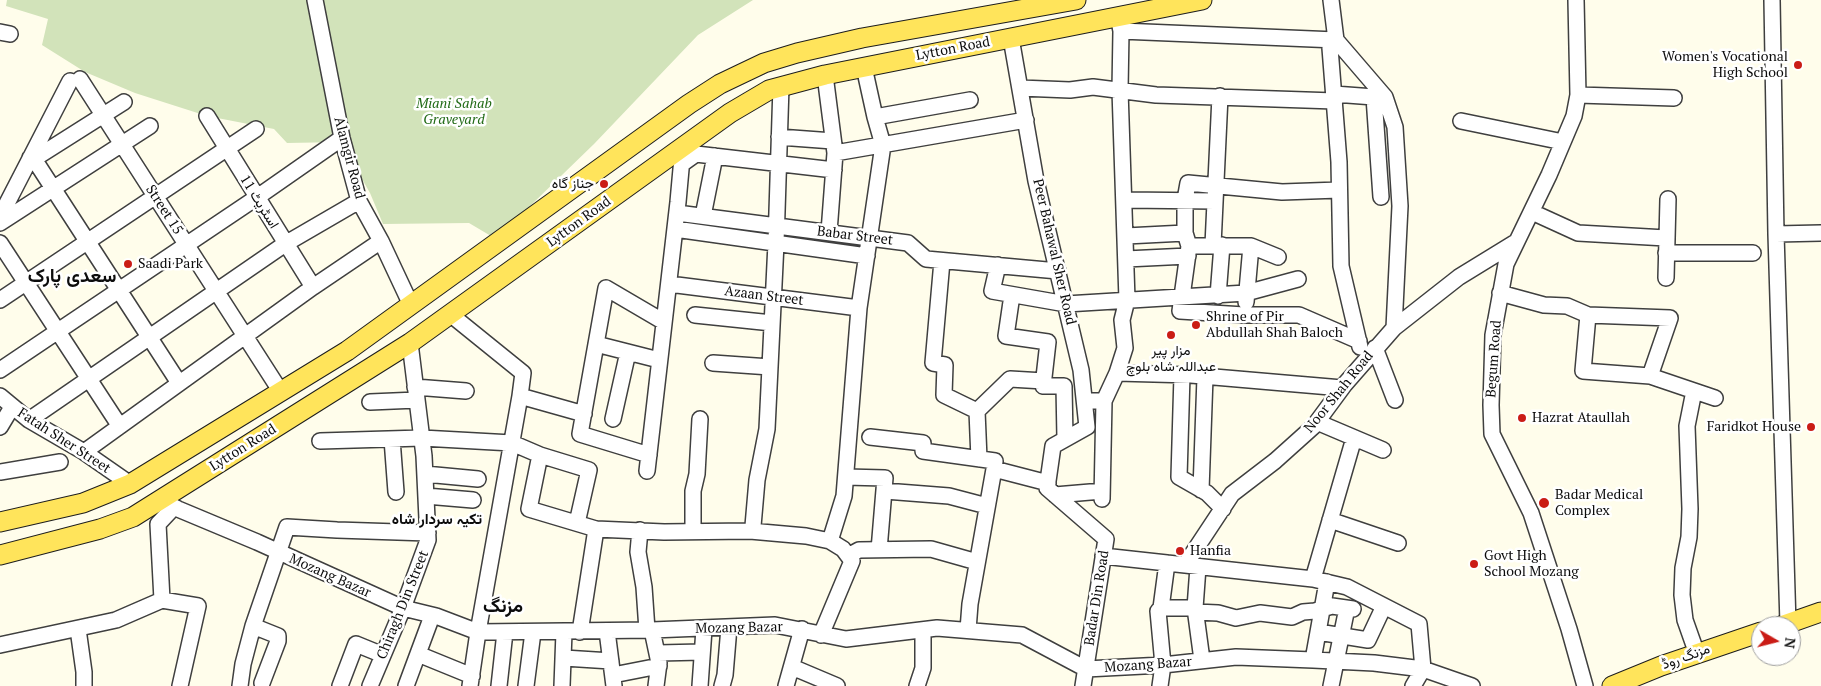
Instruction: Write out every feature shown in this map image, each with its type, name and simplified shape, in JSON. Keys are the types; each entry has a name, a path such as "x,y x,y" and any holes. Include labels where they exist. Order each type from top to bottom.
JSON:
{"main road":[{"name":"Lytton Road","path":"0,522 83,502 130,484 347,351 689,104 720,84 743,73 797,53 1005,6 1076,0"},
{"name":"Lytton Road","path":"0,555 100,529 167,503 410,343 682,156 751,99 781,86 825,75 1011,38 1120,23 1202,0"},
{"path":"797,53 802,81"},
{"path":"1801,619 1821,612"},
{"name":"مزنگ روڈ","path":"1612,686 1661,666 1751,635"}],"street":[{"name":"Alamgir Road","path":"315,0 342,138 359,201 381,241 410,305"},
{"path":"1331,0 1336,40 1385,97 1394,127 1400,206 1394,328"},
{"name":"Begum Road","path":"1576,0 1578,96 1574,116 1532,212 1506,264 1492,335 1490,405 1492,434 1530,514 1569,629 1585,686"},
{"path":"1772,0 1785,616"},
{"path":"994,469 1051,489 1102,495 1104,401 1117,373 1124,348 1122,320 1127,300 1120,90 1120,23 1336,40"},
{"name":"Peer Bahawal Sher Road","path":"1011,38 1036,180 1081,370 1085,401 1088,427 1059,443"},
{"path":"1336,40 1330,48 1340,190 1341,266 1364,361"},
{"path":"830,541 844,496 858,308 883,145 864,67"},
{"path":"825,75 834,147 829,232"},
{"name":"Street 15","path":"32,158 75,80 103,115 281,392"},
{"path":"750,531 753,526 757,480 767,429 777,225 781,86"},
{"path":"1020,88 1070,90 1093,86 1156,95 1374,97 1381,196"},
{"path":"1218,296 1215,201 1220,96"},
{"path":"1578,96 1674,98"},
{"path":"875,117 970,100"},
{"path":"0,217 32,158 124,102"},
{"name":"اسٹریٹ 11","path":"207,116 256,198 313,287"},
{"path":"779,137 834,147 883,145 1026,120"},
{"path":"1461,121 1563,142"},
{"path":"0,223 150,126"},
{"path":"0,300 27,284 256,129"},
{"path":"0,370 187,245 342,138"},
{"path":"647,471 682,156 696,154 834,170"},
{"path":"703,216 715,156"},
{"path":"32,158 179,383"},
{"path":"1340,190 1282,192 1188,183 1185,200 1187,245 1180,311 1244,315 1299,315 1359,341"},
{"path":"1666,278 1668,199"},
{"path":"1125,200 1215,201"},
{"path":"29,420 88,377 285,244 359,201"},
{"path":"1532,212 1578,233 1666,246 1753,254"},
{"name":"Babar Street","path":"677,213 908,242 926,259 1058,271"},
{"path":"675,229 867,256"},
{"path":"1776,234 1821,233"},
{"path":"1126,236 1187,245 1251,246 1278,257"},
{"path":"84,452 313,287 381,241"},
{"name":"Noor Shah Road","path":"1191,566 1232,494 1277,459 1317,422 1364,361 1394,328 1459,277 1516,242"},
{"path":"0,243 119,426"},
{"path":"1126,259 1187,245"},
{"path":"1244,315 1251,246"},
{"path":"942,260 933,363 945,364 944,395 977,411"},
{"path":"998,265 992,291 1066,304 1246,293 1298,279"},
{"name":"Azaan Street","path":"669,284 858,308"},
{"path":"649,455 580,434 606,288 664,322"},
{"path":"1500,293 1544,305 1567,306 1588,315 1670,318 1650,376"},
{"path":"1012,295 1006,336 1048,342 1043,386 1064,386 1059,443 1051,489"},
{"path":"418,654 471,681 523,373 450,314"},
{"path":"695,315 772,324"},
{"path":"1588,315 1583,371 1650,376 1715,398"},
{"name":"Chiragh Din Street","path":"370,686 403,608 428,540 422,438 410,343"},
{"path":"596,344 660,360"},
{"path":"1375,348 1395,400"},
{"path":"613,420 628,352"},
{"path":"713,363 770,367"},
{"path":"1117,373 1182,375 1342,388"},
{"path":"1182,375 1179,477 1206,493 1222,509"},
{"path":"1201,490 1205,377"},
{"path":"979,459 977,411 1010,379 1044,382"},
{"path":"370,402 416,394 466,391"},
{"path":"1694,391 1687,426 1690,509 1689,537 1683,568 1682,595 1685,620 1697,654"},
{"name":"Fatah Sher Street","path":"0,396 29,420 84,452 130,484"},
{"path":"520,396 584,414"},
{"path":"1085,401 1104,401"},
{"path":"0,427 12,407"},
{"path":"693,531 693,491 697,474 700,419"},
{"path":"1317,422 1383,450"},
{"path":"320,441 422,438 512,443 540,455 589,470 577,523"},
{"path":"870,438 923,443 923,451 996,461 970,604 968,630"},
{"path":"1314,660 1322,609 1320,581 1330,520 1354,438"},
{"path":"392,439 396,492"},
{"path":"540,455 529,509 596,529 750,531 806,536 830,541 843,549 852,561 821,635"},
{"path":"0,468 60,462"},
{"path":"425,474 478,479"},
{"path":"846,476 885,478 879,550"},
{"name":"Badar Din Road","path":"1051,489 1106,539 1083,686"},
{"path":"885,491 949,496 987,506"},
{"path":"426,496 473,500"},
{"path":"162,600 158,524 167,503"},
{"name":"Mozang Bazar","path":"167,503 403,608 478,632 572,632 775,626 846,639 937,628 1022,635 1086,669 1162,665 1236,657 1314,660 1374,663 1423,669 1472,686"},
{"path":"133,517 138,522 158,524"},
{"path":"1330,520 1398,543"},
{"path":"240,686 243,664 253,626 287,527 428,533"},
{"path":"562,686 564,658 572,632 596,529"},
{"path":"640,530 638,552 650,630 658,660 656,686"},
{"path":"848,556 859,550 930,549 977,562"},
{"path":"1104,556 1320,581 1347,586 1419,624 1423,669 1414,686"},
{"path":"1160,686 1162,665 1158,611 1161,608 1167,563"},
{"path":"1191,566 1202,660"},
{"path":"0,645 116,620 162,600 198,606 180,686"},
{"path":"1161,608 1196,610 1236,618 1260,613 1292,617 1303,612 1332,606 1350,608 1341,635 1331,686"},
{"path":"1318,632 1368,640 1384,606"},
{"path":"406,686 432,616"},
{"path":"253,626 278,636 278,641 262,683"},
{"path":"722,686 725,675 729,627"},
{"path":"700,686 704,628"},
{"path":"78,629 84,686"},
{"path":"786,686 802,630"},
{"path":"917,686 923,668 923,630"},
{"path":"607,631 613,674"},
{"path":"499,686 505,632"},
{"path":"526,686 533,632"},
{"path":"340,686 356,644 383,655"},
{"path":"564,658 613,674 658,660 702,652"},
{"path":"792,667 835,685"}],"green space":[{"name":"Miani Sahab Graveyard","path":"7,0 753,0 698,35 594,144 496,239 469,223 383,224 370,193 341,142 287,143 274,129 207,116 135,93 85,72 42,45 48,19 6,6"}],"place":[{"name":"Women's Vocational High School","path":"1798,65"},
{"name":"جناز گاہ","path":"604,184"},
{"name":"Saadi Park","path":"128,264"},
{"name":"Shrine of Pir Abdullah Shah Baloch","path":"1196,325"},
{"name":"مزار پیر عبداللہ شاہ بلوچ","path":"1171,335"},
{"name":"Hazrat Ataullah","path":"1522,418"},
{"name":"Faridkot House","path":"1811,427"},
{"name":"Badar Medical Complex","path":"1544,503"},
{"name":"Hanfia","path":"1180,551"},
{"name":"Govt High School Mozang","path":"1474,564"}],"district":[{"name":"سعدی پارک","path":"72,277"},
{"name":"تکیہ سردار شاہ","path":"437,520"},
{"name":"مزنگ","path":"503,607"}]}
